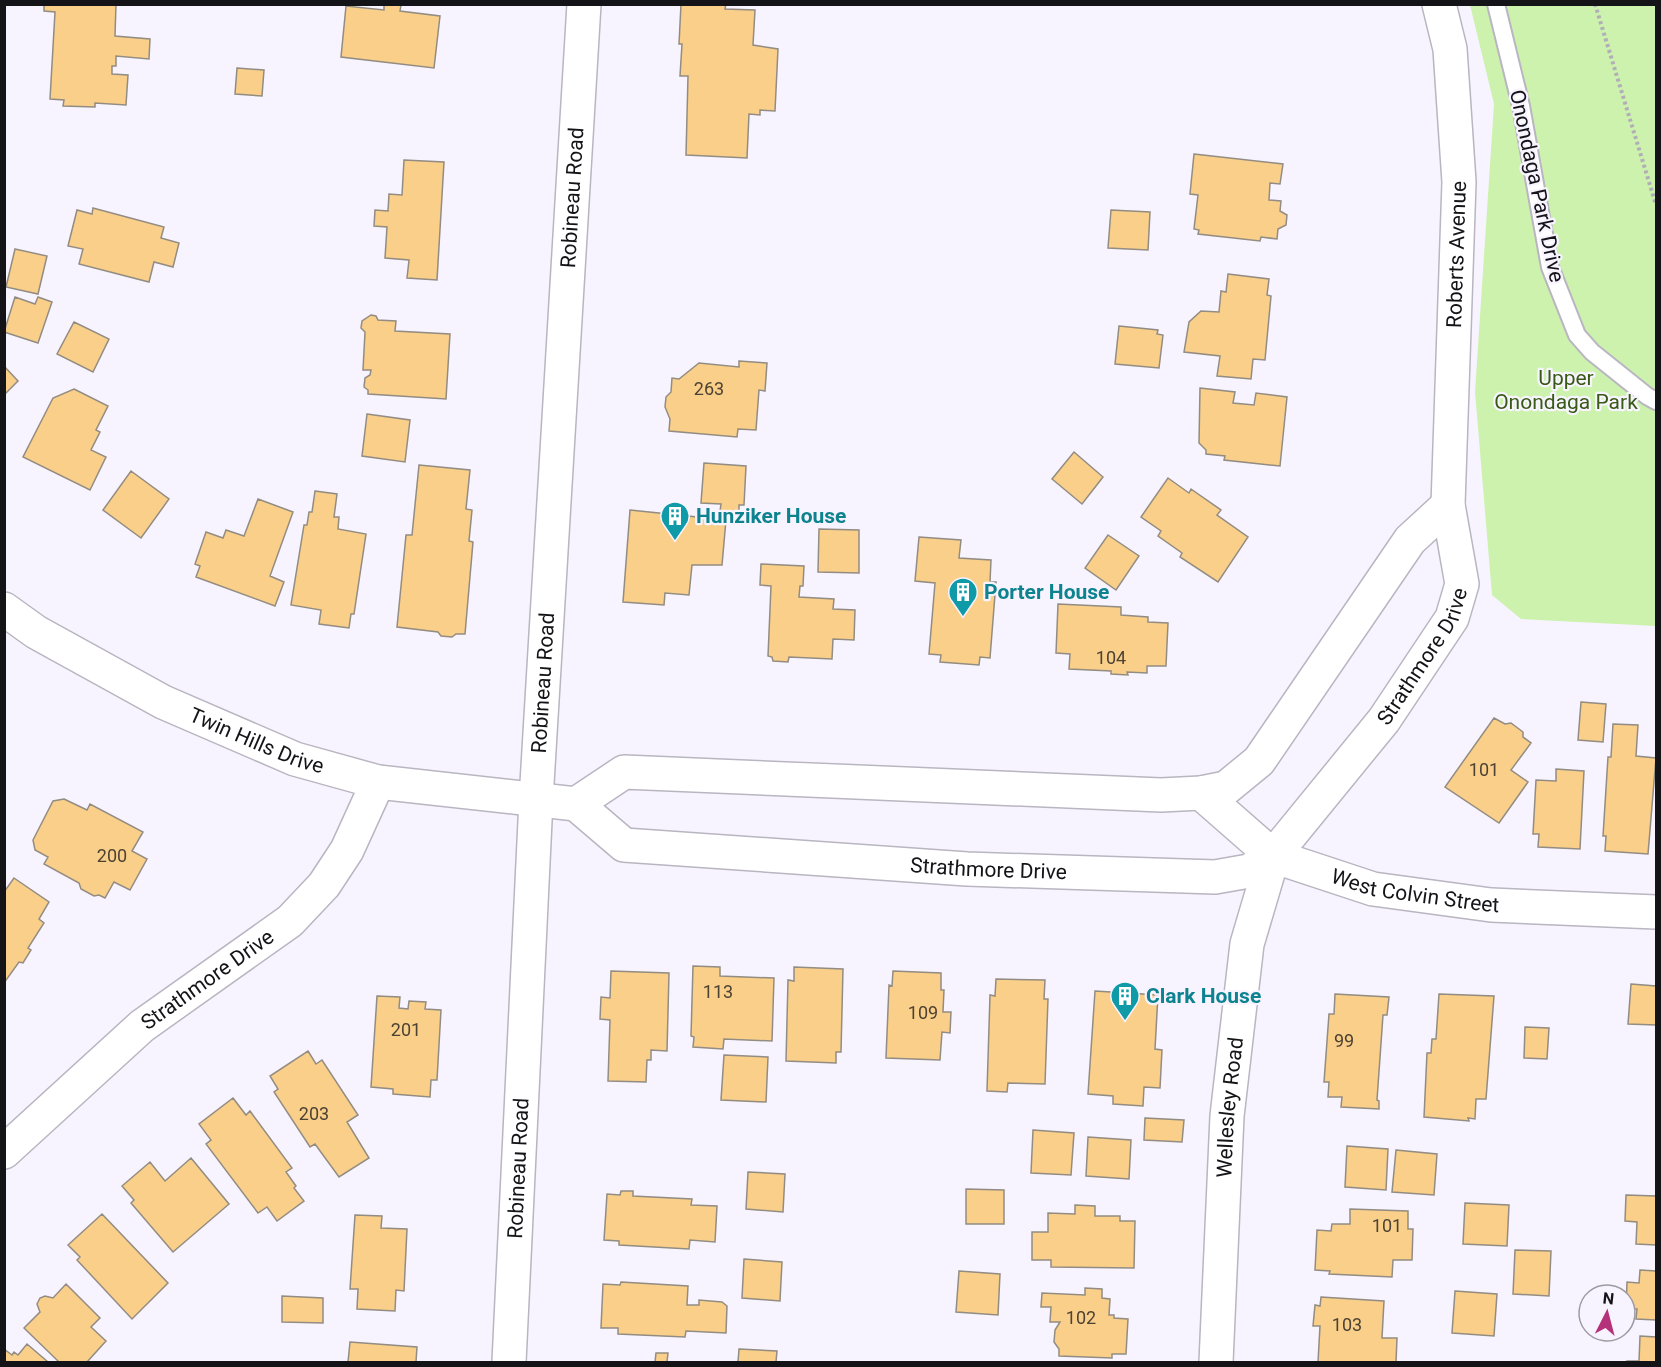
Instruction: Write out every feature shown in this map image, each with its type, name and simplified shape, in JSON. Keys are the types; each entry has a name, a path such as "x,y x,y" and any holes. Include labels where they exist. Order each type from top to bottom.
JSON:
{"street":[{"name":"Robineau Road","path":"508,1362 536,800 584,4"},
{"name":"Roberts Avenue","path":"1439,4 1450,49 1459,182 1448,505"},
{"path":"536,800 576,804 624,772 1161,795 1201,793 1226,788 1259,761 1410,540 1448,505"},
{"name":"Strathmore Drive","path":"576,804 624,844 967,868 1215,877 1249,871 1273,856 1384,720 1452,618 1462,584 1448,505"},
{"name":"Twin Hills Drive","path":"4,609 36,632 163,702 295,759 378,782 536,800"},
{"name":"Strathmore Drive","path":"4,1152 142,1026 290,921 324,885 346,850 378,782"},
{"name":"West Colvin Street","path":"1201,793 1273,856 1373,889 1491,905 1656,912"},
{"name":"Wellesley Road","path":"1216,1362 1227,1116 1247,945 1273,856"}],"lane":[{"name":"Onondaga Park Drive","path":"1496,4 1521,106 1550,267 1577,335 1592,352 1647,396 1656,400"}],"path":[{"path":"1595,4 1656,206"}],"green space":[{"name":"Upper Onondaga Park","path":"1470,5 1656,5 1656,626 1521,619 1492,595 1475,392 1494,104"}],"building":[{"path":"44,4 116,4 115,36 150,39 149,59 116,56 116,66 112,66 112,74 128,75 126,105 95,103 95,107 63,106 64,100 50,99 55,12 44,11"},
{"path":"384,4 401,5 400,11 440,16 434,68 341,57 346,6 384,10"},
{"path":"681,4 726,4 725,9 755,10 753,45 778,49 775,111 760,110 760,115 749,114 747,158 686,155 688,76 680,76"},
{"path":"237,68 264,70 262,96 235,94"},
{"path":"1194,154 1283,164 1280,184 1270,183 1269,200 1281,201 1280,211 1287,215 1286,225 1278,229 1277,239 1261,237 1260,241 1198,234 1199,230 1194,229 1198,195 1190,194"},
{"path":"404,160 444,162 437,280 407,278 409,260 385,258 387,227 374,226 375,210 388,211 389,194 402,195"},
{"path":"93,208 164,227 161,238 179,243 173,267 154,262 149,282 79,264 83,249 68,246 77,210 92,214"},
{"path":"1111,210 1150,212 1148,250 1108,248"},
{"path":"15,249 47,256 38,294 6,287"},
{"path":"1228,274 1269,279 1267,295 1271,296 1265,360 1253,359 1251,379 1217,376 1220,356 1184,352 1189,322 1201,311 1219,312 1221,291 1226,292"},
{"path":"15,297 35,304 38,297 52,302 38,343 4,332"},
{"path":"371,315 376,316 378,320 396,321 395,331 450,334 446,399 368,394 368,390 364,387 365,378 370,375 371,370 363,370 365,332 361,328 362,321"},
{"path":"74,322 109,339 93,372 57,354"},
{"path":"1119,326 1158,330 1157,334 1163,335 1159,368 1115,364"},
{"path":"739,361 767,363 765,391 759,390 756,430 738,429 737,437 669,431 670,419 665,407 666,397 671,392 672,378 679,379 699,363 739,367"},
{"path":"4,366 18,381 4,395"},
{"path":"1200,388 1235,392 1233,403 1254,405 1256,393 1287,397 1280,466 1224,460 1225,456 1206,454 1206,450 1199,443"},
{"path":"74,389 108,406 96,430 100,432 91,450 106,457 90,490 23,457 53,398"},
{"path":"367,414 410,420 405,462 362,456"},
{"path":"1074,452 1103,477 1082,504 1052,479"},
{"path":"704,463 746,466 744,505 739,505 739,512 720,511 721,504 701,503"},
{"path":"419,465 470,470 466,509 472,510 469,541 473,542 465,634 456,634 452,637 441,636 438,632 397,627 406,535 412,535"},
{"path":"131,471 169,499 141,538 103,510"},
{"path":"1168,478 1189,493 1191,489 1221,510 1217,515 1248,537 1218,582 1180,557 1182,553 1158,536 1161,531 1141,517"},
{"path":"315,491 337,494 334,517 339,517 338,529 366,534 354,614 351,614 349,628 319,624 321,610 291,605 304,525 307,525 309,512 312,512"},
{"path":"258,499 293,512 270,576 284,582 275,606 196,577 200,566 195,564 206,532 223,538 226,530 244,536"},
{"name":"Hunziker House","path":"630,510 726,520 722,565 692,565 689,595 665,593 664,605 623,602"},
{"path":"819,529 859,530 859,573 818,572"},
{"path":"1108,535 1139,556 1116,590 1085,568"},
{"name":"Porter House","path":"919,537 961,540 959,558 991,560 990,582 996,582 990,658 980,657 979,665 940,662 941,655 929,654 935,583 915,581"},
{"path":"761,564 804,566 803,586 800,586 799,597 834,599 833,609 855,610 854,640 833,639 832,659 789,657 788,662 773,661 772,657 768,656 771,586 760,585"},
{"path":"1058,604 1121,607 1121,615 1148,617 1148,622 1168,623 1166,666 1147,666 1147,673 1127,672 1128,675 1111,674 1111,671 1069,669 1070,654 1056,653"},
{"path":"1581,702 1606,704 1603,742 1578,740"},
{"path":"1494,718 1505,724 1511,723 1523,732 1523,737 1531,743 1511,770 1528,782 1499,823 1445,787"},
{"path":"1613,724 1638,725 1636,756 1656,758 1648,854 1605,851 1606,836 1603,836 1608,757 1611,757"},
{"path":"1556,769 1584,771 1580,849 1538,847 1539,834 1533,834 1536,780 1556,781"},
{"path":"64,799 87,810 90,804 143,832 132,851 147,859 130,890 114,882 105,898 99,895 94,896 81,889 79,883 44,864 48,857 35,850 33,840 53,801"},
{"path":"14,878 49,902 39,919 44,923 28,948 31,950 23,963 19,962 4,983 4,892"},
{"path":"693,966 720,967 720,976 774,978 772,1041 724,1039 723,1049 693,1047 694,1037 691,1036"},
{"path":"794,967 843,969 841,1052 836,1052 836,1063 786,1061 788,980 794,981"},
{"path":"611,971 669,973 667,1051 651,1050 651,1060 647,1060 646,1082 608,1081 610,1020 600,1019 601,997 610,998"},
{"path":"893,971 941,973 941,990 944,990 943,1012 951,1012 950,1033 942,1032 940,1060 886,1058 889,985 892,986"},
{"path":"996,979 1045,980 1044,999 1048,999 1045,1084 1008,1083 1007,1092 987,1091 990,995 995,996"},
{"path":"1631,984 1656,986 1656,1025 1628,1024"},
{"name":"Clark House","path":"1095,991 1158,995 1155,1049 1162,1050 1160,1088 1144,1087 1143,1106 1113,1104 1113,1096 1088,1094"},
{"path":"1335,994 1389,997 1387,1015 1383,1015 1377,1100 1379,1109 1341,1107 1342,1097 1328,1097 1329,1082 1324,1082 1329,1014 1334,1014"},
{"path":"1439,994 1494,996 1486,1099 1476,1099 1475,1119 1468,1118 1469,1121 1424,1117 1427,1053 1431,1053 1432,1039 1436,1039"},
{"path":"377,996 400,997 399,1008 408,1009 409,1001 426,1002 425,1009 441,1010 437,1080 431,1080 430,1097 393,1094 393,1089 371,1087"},
{"path":"1525,1027 1549,1028 1547,1059 1524,1058"},
{"path":"308,1051 316,1064 322,1060 358,1115 347,1122 369,1158 339,1177 315,1144 310,1147 274,1092 278,1089 270,1076"},
{"path":"724,1055 768,1057 766,1102 721,1100"},
{"path":"233,1098 246,1115 250,1111 292,1168 286,1172 304,1201 277,1221 267,1207 258,1213 206,1144 211,1140 199,1124"},
{"path":"1145,1118 1184,1120 1182,1142 1144,1140"},
{"path":"1033,1130 1074,1133 1071,1175 1031,1173"},
{"path":"1088,1137 1131,1140 1129,1179 1086,1176"},
{"path":"1347,1146 1388,1149 1386,1190 1345,1187"},
{"path":"1396,1150 1437,1154 1434,1195 1392,1192"},
{"path":"191,1158 229,1204 173,1252 131,1203 134,1200 122,1186 150,1162 165,1181"},
{"path":"748,1172 785,1174 783,1212 746,1209"},
{"path":"966,1189 1004,1190 1004,1224 966,1224"},
{"path":"621,1191 633,1191 633,1196 692,1199 691,1205 717,1206 715,1242 690,1240 689,1249 619,1245 619,1241 604,1240 607,1194 620,1195"},
{"path":"1626,1195 1656,1196 1656,1245 1636,1244 1637,1222 1625,1221"},
{"path":"1465,1203 1509,1205 1507,1246 1463,1244"},
{"path":"1075,1205 1095,1206 1095,1216 1120,1216 1120,1221 1135,1221 1134,1268 1051,1267 1051,1260 1032,1260 1032,1232 1048,1232 1048,1213 1075,1214"},
{"path":"1350,1209 1408,1211 1408,1229 1413,1229 1412,1260 1393,1260 1392,1277 1329,1274 1330,1271 1315,1270 1317,1230 1331,1231 1332,1224 1350,1224"},
{"path":"102,1214 168,1283 132,1319 77,1260 80,1257 68,1245"},
{"path":"355,1215 382,1216 381,1228 407,1229 404,1291 396,1290 395,1311 357,1309 358,1289 350,1289"},
{"path":"1515,1250 1551,1251 1549,1296 1513,1294"},
{"path":"744,1259 782,1262 780,1301 742,1298"},
{"path":"1640,1270 1656,1271 1656,1320 1637,1319 1637,1283 1627,1282 1639,1283"},
{"path":"959,1271 1000,1274 998,1315 956,1312"},
{"path":"621,1282 688,1286 687,1305 699,1305 699,1300 722,1302 727,1306 726,1333 686,1331 685,1337 618,1334 618,1328 601,1328 603,1284 620,1285"},
{"path":"66,1284 100,1318 91,1327 106,1341 87,1362 58,1362 24,1328 40,1312 37,1304 40,1298 45,1296 53,1298"},
{"path":"1085,1288 1102,1289 1102,1298 1110,1299 1109,1315 1114,1315 1114,1318 1128,1319 1126,1354 1112,1354 1112,1358 1059,1356 1059,1349 1054,1342 1055,1330 1060,1322 1050,1322 1051,1307 1041,1307 1042,1293 1085,1295"},
{"path":"1455,1291 1497,1294 1494,1336 1452,1333"},
{"path":"282,1296 323,1298 323,1323 282,1322"},
{"path":"1321,1297 1384,1301 1382,1338 1397,1338 1396,1362 1318,1362 1320,1326 1313,1326 1315,1305 1320,1306"},
{"path":"1640,1336 1656,1337 1656,1362 1627,1362 1639,1361"},
{"path":"350,1342 417,1347 416,1362 348,1362"},
{"path":"27,1344 48,1362 4,1362 4,1349 12,1355 14,1352 18,1355"},
{"path":"739,1349 777,1351 776,1362 738,1362"},
{"path":"656,1353 668,1353 667,1362 655,1362"}],"place":[{"name":"Hunziker House","path":"675,542"},
{"name":"Porter House","path":"963,618"},
{"name":"Clark House","path":"1125,1022"}]}
